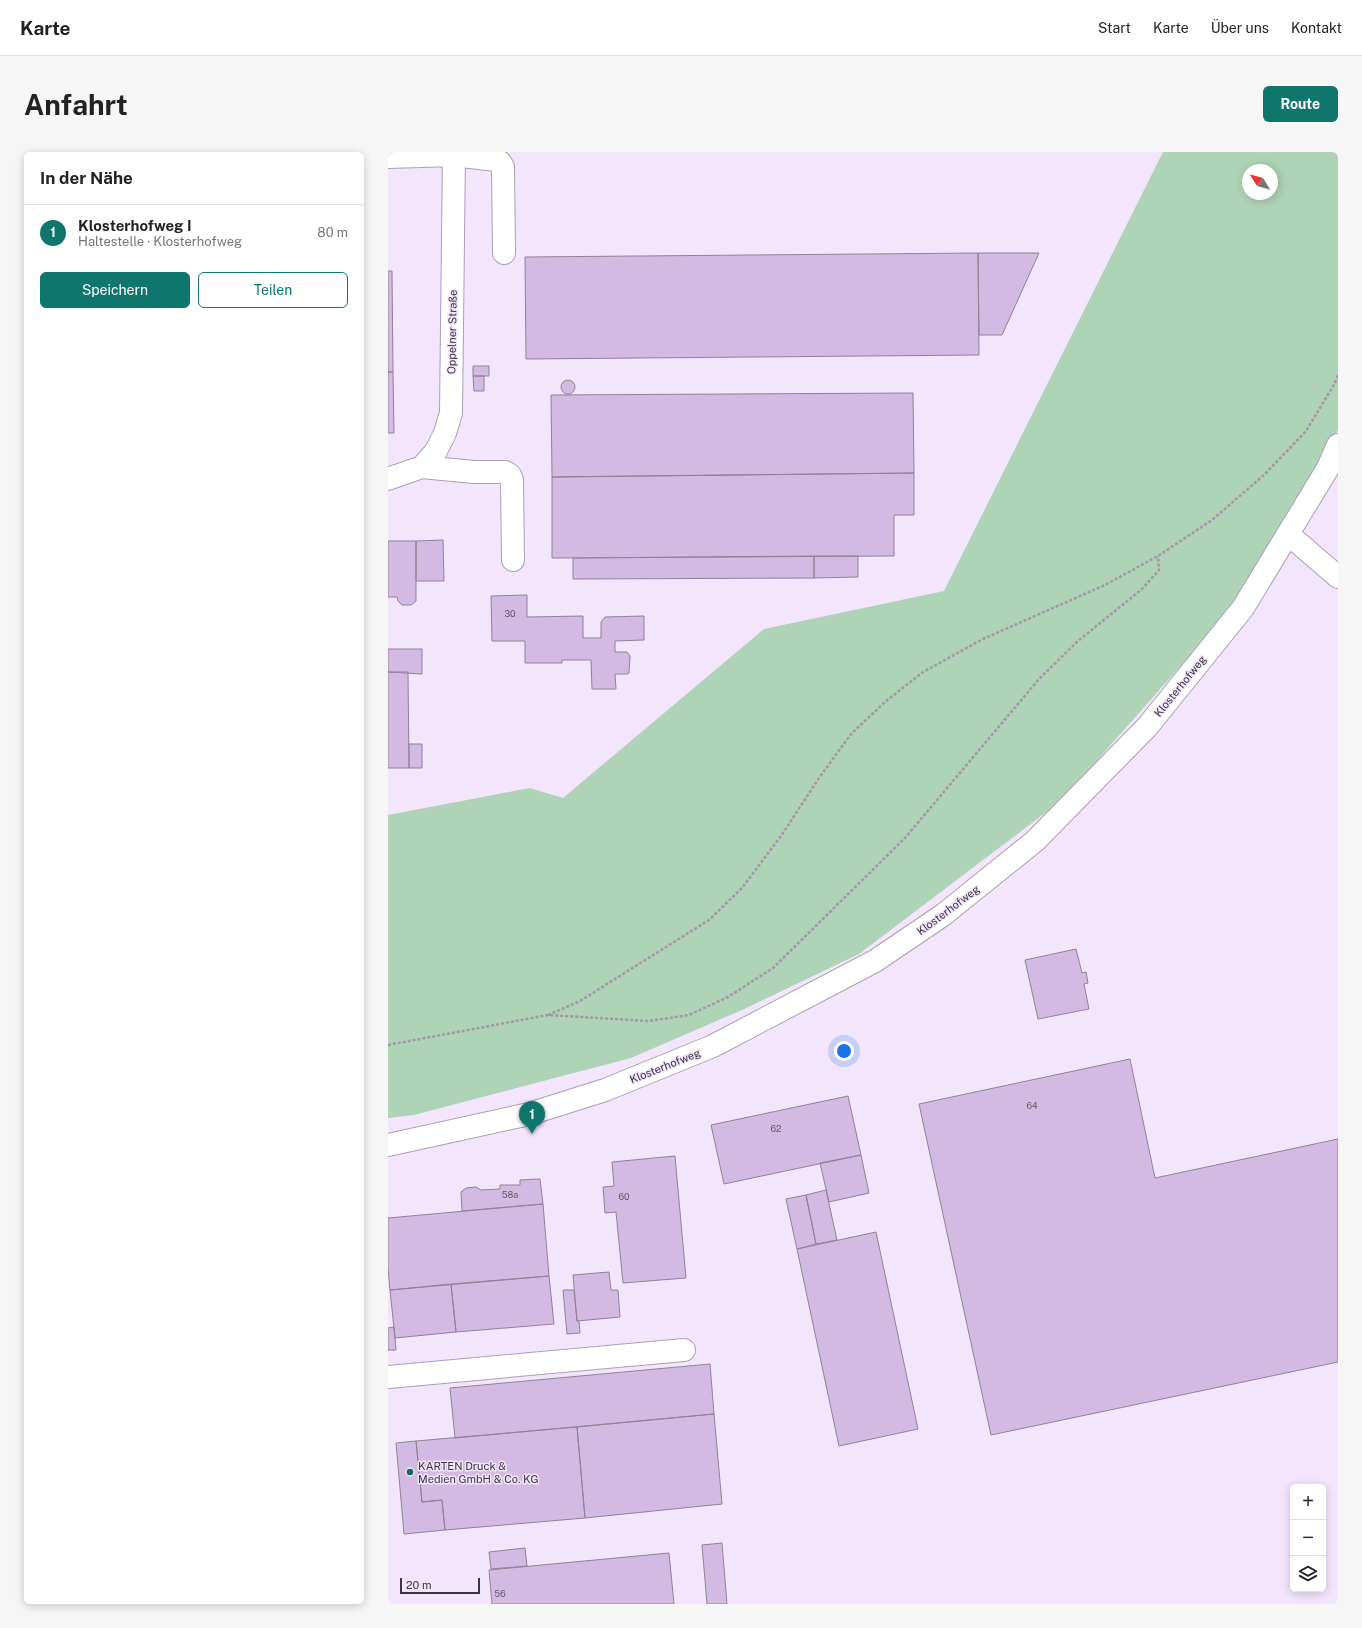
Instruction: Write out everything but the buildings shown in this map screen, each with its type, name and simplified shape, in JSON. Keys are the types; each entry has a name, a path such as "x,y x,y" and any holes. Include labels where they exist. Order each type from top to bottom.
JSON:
{"street":[{"path":"388,156 454,153 500,162 503,167 504,253"},
{"name":"Oppelner Straße","path":"388,479 422,467 436,451 445,433 451,413 454,153"},
{"name":"Klosterhofweg","path":"388,1145 529,1114 605,1090 714,1046 875,961 943,915 1035,841 1147,727 1243,608 1328,468 1338,445"},
{"path":"422,467 474,472 508,473 512,480 513,560"},
{"path":"1288,534 1338,577"},
{"path":"388,1377 684,1350"}],"path":[{"path":"388,1045 548,1015 580,1001 709,920 746,882 781,836 819,778 851,734 885,702 924,672 983,639 1106,585 1158,556 1212,520 1265,474 1306,431 1335,383 1338,375"},
{"path":"548,1015 649,1021 689,1015 728,996 773,968 905,838 1039,679 1078,640 1142,589 1159,570 1158,556"}],"green space":[{"path":"1163,152 1338,152 1338,430 1263,573 1061,801 859,954 742,1010 631,1058 414,1115 388,1118 388,815 530,788 563,798 764,629 944,591"}],"place":[{"name":"Klosterhofweg I","path":"532,1134"},
{"name":"KARTEN Druck & Medien GmbH & Co. KG","path":"410,1472"}]}
